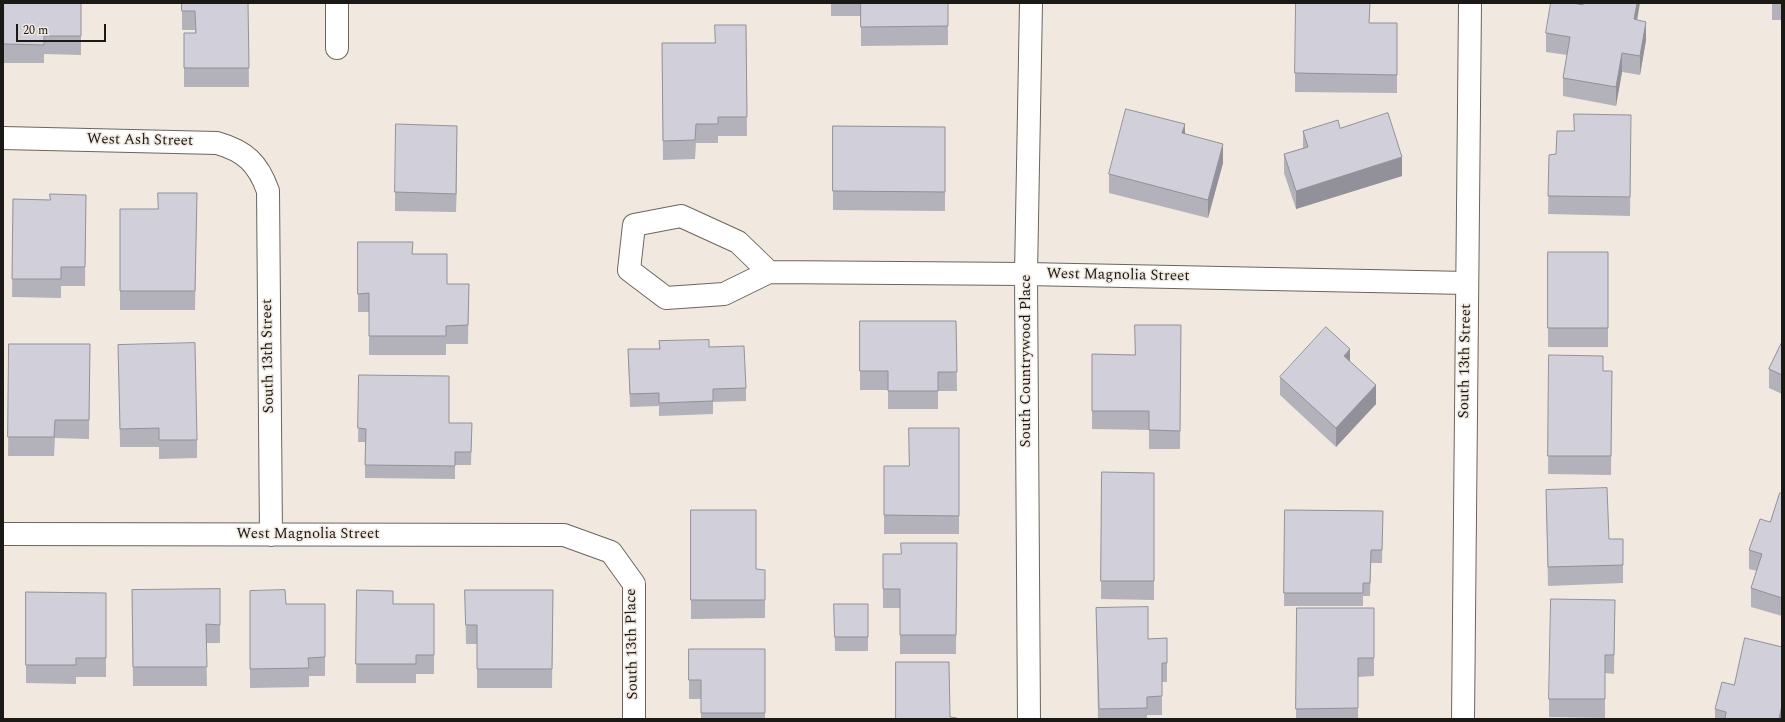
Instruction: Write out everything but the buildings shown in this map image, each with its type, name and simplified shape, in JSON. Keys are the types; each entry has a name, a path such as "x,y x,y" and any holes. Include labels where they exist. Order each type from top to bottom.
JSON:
{"street":[{"path":"337,3 337,48"},
{"name":"South Countrywood Place","path":"1029,719 1026,274 1030,3"},
{"name":"South 13th Street","path":"1463,719 1470,3"},
{"name":"West Ash Street","path":"3,138 217,143 231,147 242,153 252,161 263,177"},
{"name":"South 13th Street","path":"263,177 268,191 271,535"},
{"name":"West Magnolia Street","path":"769,272 738,242 682,216 634,225 629,270 666,298 724,294 769,272 1026,274 1467,283"},
{"name":"West Magnolia Street","path":"3,534 564,535 611,552"},
{"name":"South 13th Place","path":"611,552 634,584 634,719"}]}
